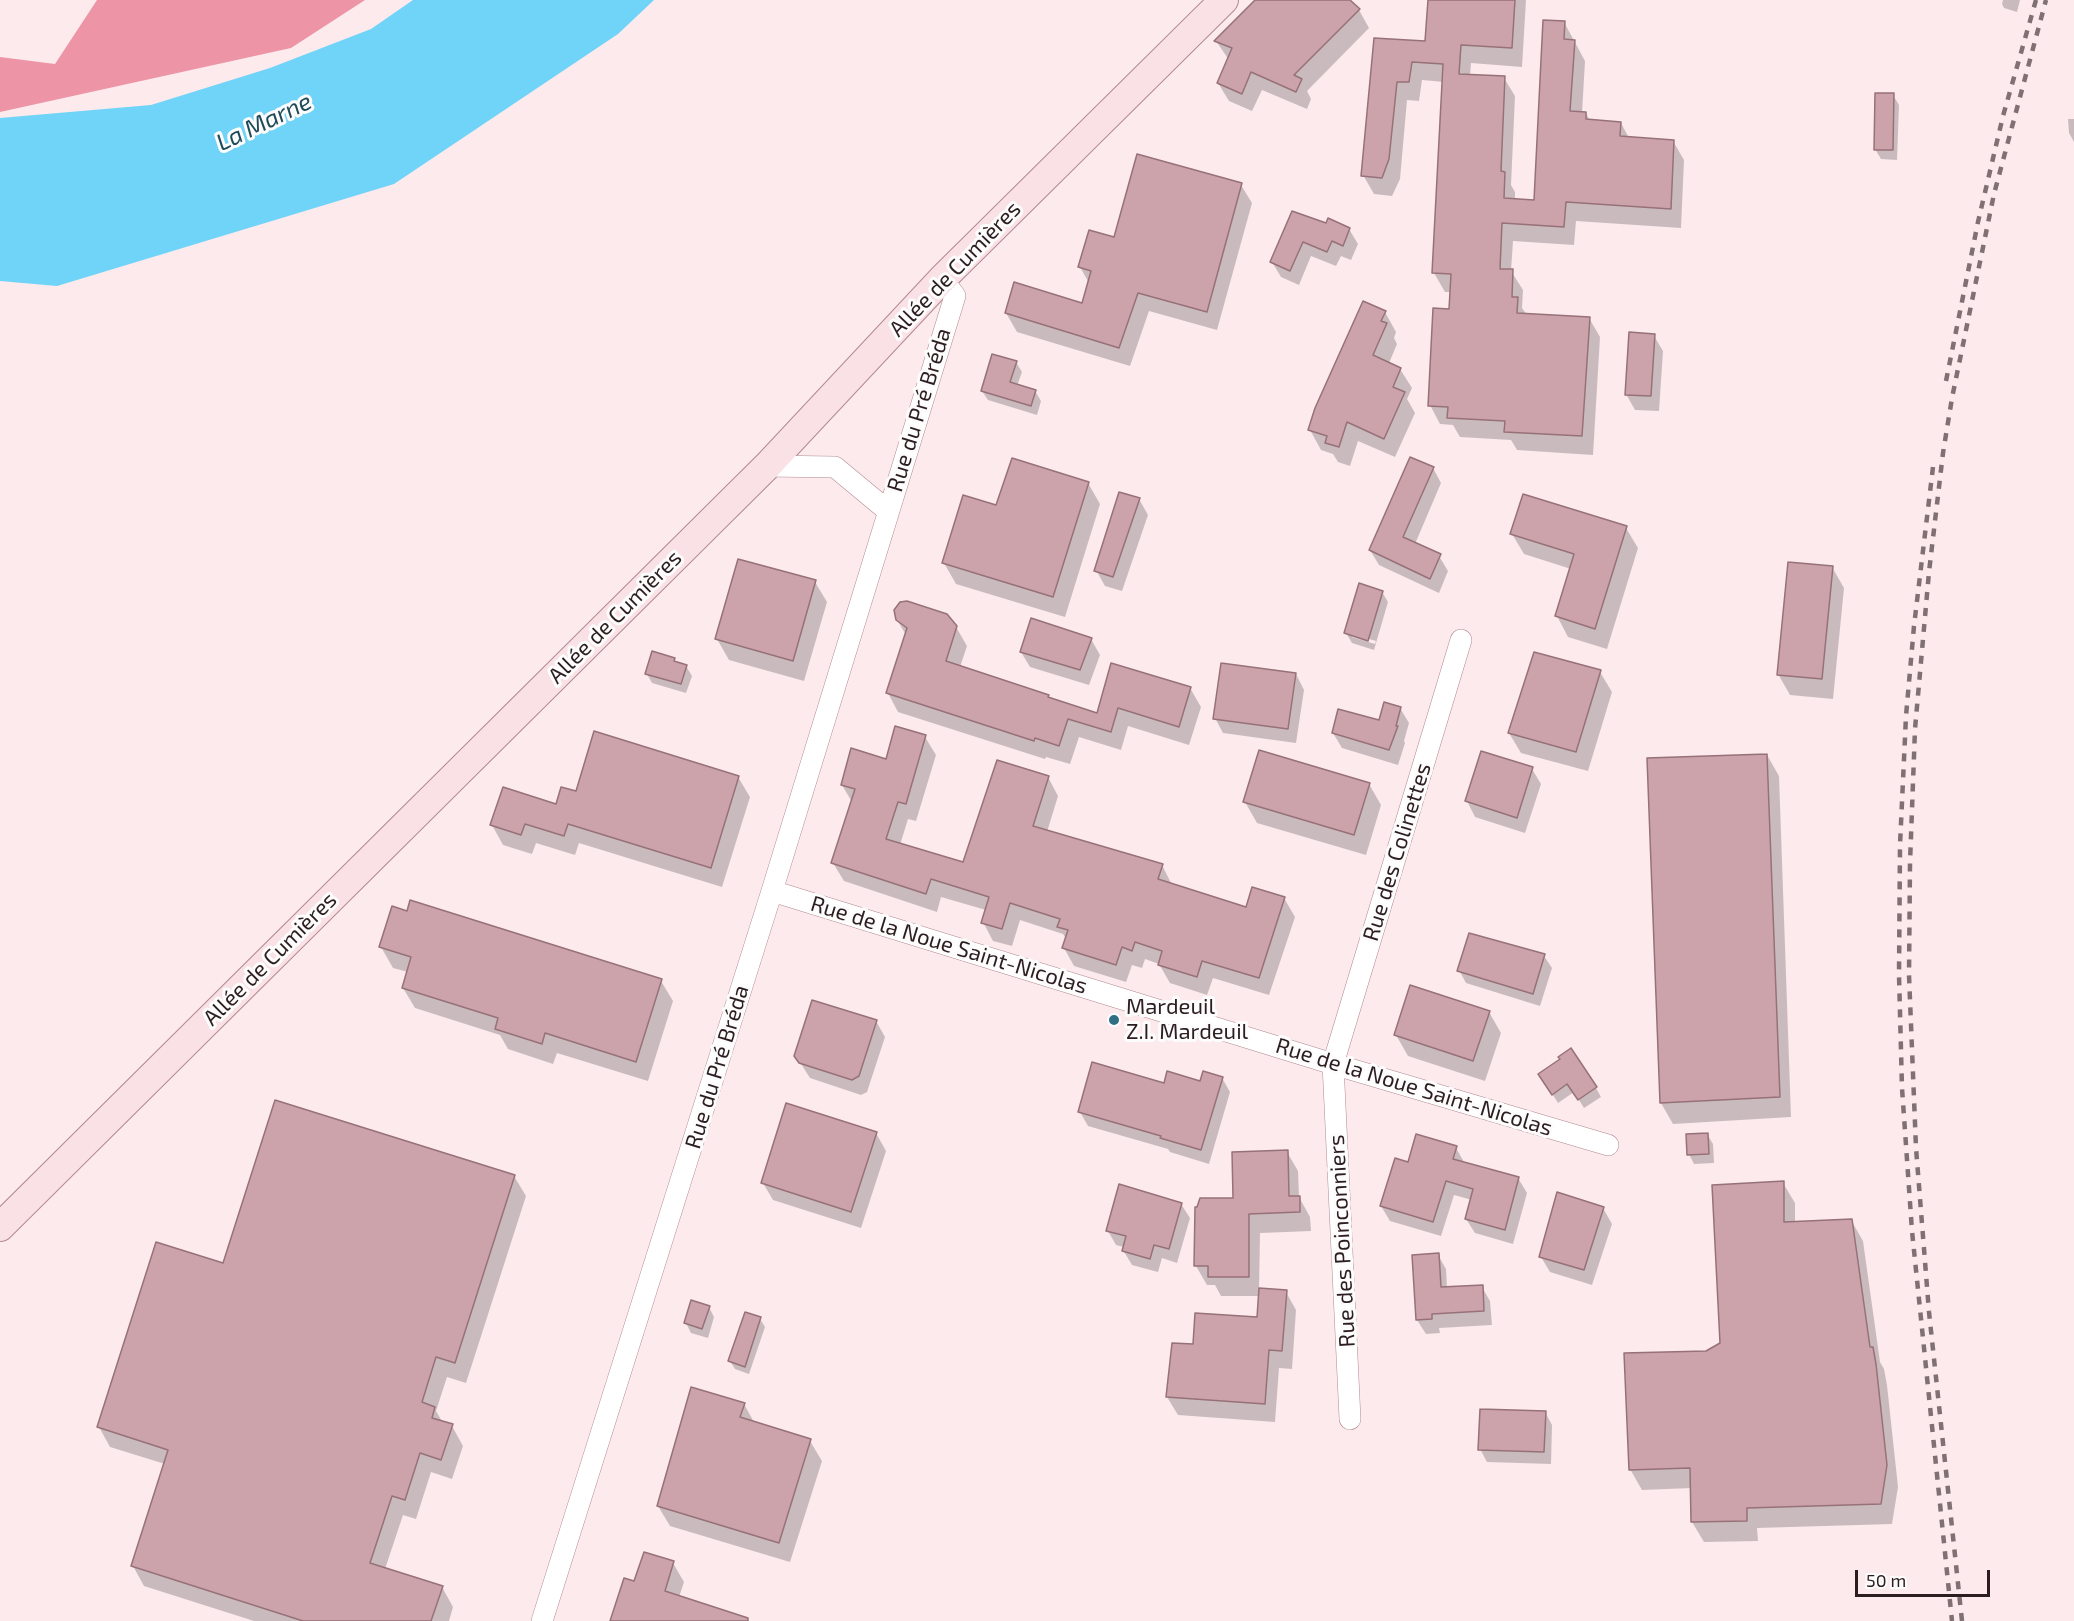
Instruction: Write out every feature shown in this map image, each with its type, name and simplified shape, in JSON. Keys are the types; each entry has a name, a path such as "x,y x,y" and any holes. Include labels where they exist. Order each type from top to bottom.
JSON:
{"main road":[{"name":"Allée de Cumières","path":"0,1227 767,466 942,279 1224,0"}],"street":[{"name":"Rue du Pré Bréda","path":"542,1621 772,891 955,296 942,279"},
{"name":"Rue du Pré Bréda","path":"767,466 835,466 888,511"},
{"name":"Rue des Colinettes","path":"1333,1064 1461,640"},
{"name":"Rue de la Noue Saint-Nicolas","path":"772,891 1333,1064 1608,1145"},
{"name":"Rue des Poinconniers","path":"1333,1064 1350,1419"}],"shaded area":[{"path":"97,0 365,0 291,48 0,112 0,57 55,64"}],"water":[{"name":"La Marne","path":"413,0 654,0 618,34 394,184 57,286 0,281 0,118 151,105 270,68 371,29"}],"building":[{"path":"1255,0 1350,0 1360,9 1294,75 1302,79 1296,92 1251,72 1242,94 1217,83 1232,48 1214,41"},
{"path":"1428,0 1515,0 1512,48 1461,45 1459,74 1505,76 1501,171 1505,172 1504,198 1534,200 1543,20 1565,21 1564,39 1575,40 1570,111 1586,112 1586,119 1621,122 1620,136 1674,140 1671,209 1566,202 1564,227 1502,223 1500,269 1513,269 1512,297 1518,297 1517,313 1590,317 1582,436 1504,432 1505,421 1447,418 1448,407 1428,406 1433,308 1449,309 1451,274 1432,273 1443,64 1412,62 1409,82 1397,82 1389,159 1382,178 1361,176 1374,38 1425,41"},
{"path":"1875,93 1894,93 1893,150 1874,150"},
{"path":"1137,154 1242,183 1207,312 1138,293 1119,348 1005,313 1014,282 1082,303 1091,271 1078,267 1089,230 1114,237"},
{"path":"1292,211 1326,223 1328,218 1350,228 1343,246 1332,241 1327,252 1303,242 1290,271 1270,262"},
{"path":"1363,301 1386,311 1381,321 1387,323 1373,355 1401,368 1393,387 1405,392 1384,439 1347,422 1339,447 1325,443 1327,436 1308,430 1315,408"},
{"path":"1629,332 1655,334 1651,396 1625,395"},
{"path":"992,354 1017,361 1010,382 1036,390 1031,406 981,391"},
{"path":"1410,457 1434,467 1403,537 1441,554 1430,579 1369,550"},
{"path":"1012,458 1089,482 1053,597 942,563 963,495 996,505"},
{"path":"1119,492 1140,498 1113,577 1094,571"},
{"path":"1523,494 1627,526 1595,629 1555,616 1574,554 1510,534"},
{"path":"738,559 816,580 793,661 715,639"},
{"path":"1788,562 1833,566 1822,679 1777,675"},
{"path":"1359,583 1383,591 1368,641 1344,633"},
{"path":"907,601 947,614 957,626 946,661 1097,713 1111,663 1191,687 1179,727 1118,708 1111,732 1068,719 1059,746 1035,738 1034,741 886,693 907,628 896,620 894,610 900,602"},
{"path":"1031,618 1092,638 1080,670 1020,652"},
{"path":"652,651 675,658 674,661 687,665 681,684 645,674"},
{"path":"1534,652 1601,670 1576,752 1508,733"},
{"path":"1221,663 1296,673 1288,729 1213,719"},
{"path":"1384,702 1401,707 1396,726 1398,726 1389,750 1332,733 1338,709 1379,720"},
{"path":"895,726 926,735 906,804 898,802 886,839 963,862 997,760 1049,776 1033,826 1163,864 1158,879 1246,907 1252,887 1285,897 1259,978 1202,961 1197,977 1158,965 1162,951 1135,942 1132,951 1122,947 1116,965 1062,948 1068,930 1057,927 1060,919 1010,903 1002,929 981,923 989,897 931,879 926,894 831,863 855,789 841,785 851,748 886,759"},
{"path":"594,731 739,776 711,868 568,824 564,836 525,824 521,835 490,825 503,787 556,804 561,787 576,791"},
{"path":"1259,750 1370,783 1354,835 1243,802"},
{"path":"1481,751 1533,767 1517,818 1465,801"},
{"path":"1767,754 1780,1097 1660,1103 1647,758"},
{"path":"410,900 662,979 636,1062 545,1033 542,1044 495,1029 498,1018 402,988 411,957 379,947 392,906 407,911"},
{"path":"1469,933 1545,954 1533,994 1457,971"},
{"path":"1410,985 1490,1011 1473,1061 1394,1035"},
{"path":"812,1000 877,1020 859,1076 852,1080 799,1063 794,1056"},
{"path":"1571,1048 1597,1087 1578,1100 1567,1084 1552,1095 1538,1074 1560,1059 1558,1057"},
{"path":"1092,1062 1164,1083 1167,1071 1200,1081 1203,1071 1223,1077 1201,1150 1078,1112"},
{"path":"275,1100 515,1175 455,1363 436,1357 422,1402 435,1407 432,1418 453,1424 441,1460 420,1453 405,1500 392,1496 370,1563 443,1586 431,1621 303,1621 131,1566 168,1450 97,1427 156,1242 223,1263"},
{"path":"786,1103 877,1132 851,1212 761,1183"},
{"path":"1708,1133 1709,1154 1687,1155 1686,1134"},
{"path":"1416,1134 1457,1146 1453,1159 1519,1177 1505,1230 1465,1219 1473,1189 1446,1181 1433,1222 1380,1206 1395,1158 1408,1162"},
{"path":"1288,1150 1289,1196 1300,1196 1300,1212 1249,1214 1249,1277 1208,1277 1208,1266 1194,1266 1195,1207 1200,1198 1233,1198 1232,1152"},
{"path":"1784,1181 1784,1222 1852,1219 1870,1347 1873,1347 1876,1364 1887,1465 1881,1504 1747,1508 1747,1521 1691,1522 1690,1468 1629,1470 1624,1353 1706,1351 1720,1343 1712,1185"},
{"path":"1119,1184 1182,1203 1169,1249 1154,1245 1150,1259 1122,1251 1126,1236 1106,1231"},
{"path":"1557,1192 1604,1207 1584,1270 1539,1257"},
{"path":"1439,1253 1441,1287 1483,1285 1484,1311 1432,1314 1432,1319 1416,1320 1412,1255"},
{"path":"1259,1288 1287,1290 1282,1351 1269,1350 1265,1404 1166,1397 1172,1343 1193,1344 1195,1313 1257,1317"},
{"path":"691,1300 710,1306 702,1329 684,1323"},
{"path":"745,1312 761,1317 745,1367 728,1361"},
{"path":"691,1387 745,1403 740,1417 811,1439 779,1543 657,1506"},
{"path":"1480,1409 1546,1411 1544,1452 1478,1450"},
{"path":"644,1552 674,1561 665,1591 748,1618 748,1621 610,1621 624,1578 634,1581"}],"railway":[{"path":"1946,381 1978,222 2003,116 2036,0"},
{"path":"1962,1621 1929,1312 1916,1148 1909,975 1915,729 1929,572 1952,398 1994,194 2046,0"},
{"path":"1933,467 1906,716 1900,845 1899,975 1902,1088 1912,1231 1952,1621"}],"place":[{"name":"Mardeuil Z.I. Mardeuil","path":"1114,1020"}]}
